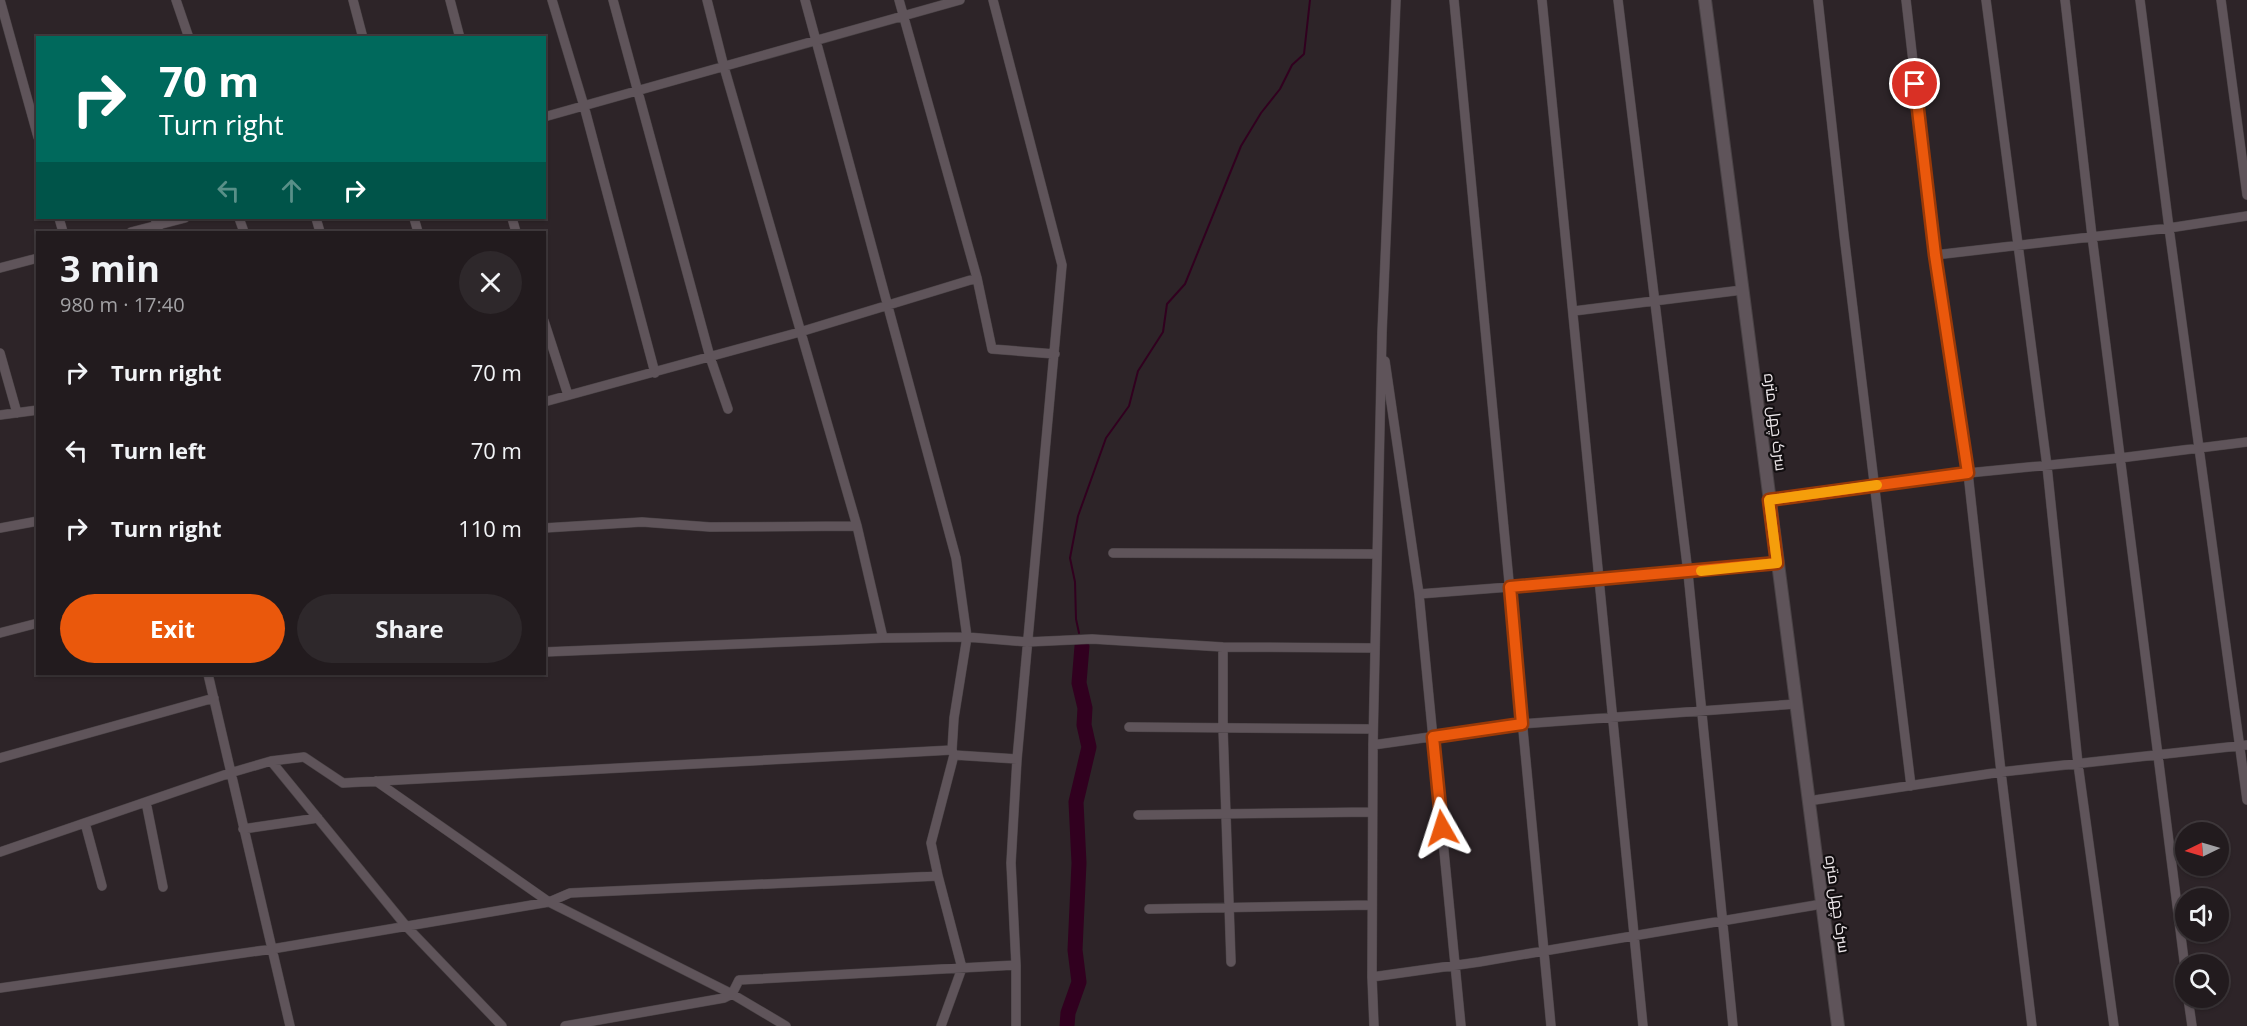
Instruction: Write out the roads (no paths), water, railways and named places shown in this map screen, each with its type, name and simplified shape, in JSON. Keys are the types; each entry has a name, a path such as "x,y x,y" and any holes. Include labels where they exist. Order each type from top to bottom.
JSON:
{"street":[{"path":"0,0 36,130"},
{"path":"176,0 188,36"},
{"path":"353,0 362,36"},
{"path":"450,0 459,36"},
{"path":"552,0 584,106 655,373"},
{"path":"613,0 710,357 728,409"},
{"path":"706,0 857,526 883,638"},
{"path":"805,0 956,558 967,637 954,718 953,753 931,843 962,968 941,1026"},
{"path":"899,0 977,278 992,349 1055,354"},
{"path":"546,116 960,0"},
{"path":"993,0 1062,265 1017,759 1011,863 1016,965 1016,1026"},
{"path":"1374,1026 1372,977 1373,729 1382,333 1396,0"},
{"path":"1454,0 1551,1026"},
{"path":"1542,0 1642,1026"},
{"path":"1618,0 1688,573 1733,1026"},
{"name":"سرک چهل متره","path":"1705,0 1838,1026"},
{"path":"1818,0 1911,786"},
{"path":"1906,0 1935,255 1968,473 2032,1026"},
{"path":"1986,0 2047,466 2078,764 2114,1026"},
{"path":"2065,0 2092,236 2183,954"},
{"path":"2140,0 2199,449 2243,745 2247,800"},
{"path":"2221,0 2247,195"},
{"path":"1935,255 2169,228 2247,216"},
{"path":"135,231 181,219"},
{"path":"0,268 36,259"},
{"path":"546,401 800,332 977,278"},
{"path":"1574,311 1742,290"},
{"path":"546,327 568,395"},
{"path":"1382,333 1419,594 1461,1026"},
{"path":"0,353 17,414"},
{"path":"0,416 36,410"},
{"path":"1769,500 1968,473 2120,458 2247,442"},
{"path":"0,528 36,521"},
{"path":"546,528 642,522 710,526 857,526"},
{"path":"1113,553 1377,554"},
{"path":"1419,594 1688,573 1777,563"},
{"path":"0,633 36,624"},
{"path":"546,652 883,638 967,637 1027,642 1092,639 1223,647 1375,648"},
{"path":"1223,647 1223,728 1231,962"},
{"path":"210,675 230,774 290,1026"},
{"path":"0,758 214,698"},
{"path":"1373,745 1522,724 1796,704"},
{"path":"1129,727 1373,729"},
{"path":"1808,801 2001,772 2243,745"},
{"path":"0,852 230,774 272,761 304,757 343,783 953,753 1017,759"},
{"path":"272,761 406,926 502,1026"},
{"path":"376,781 549,902 732,994 786,1026"},
{"path":"146,802 163,887"},
{"path":"1138,815 1372,812"},
{"path":"243,829 318,818"},
{"path":"85,823 102,886"},
{"path":"0,988 406,926 549,902 570,893 938,876"},
{"path":"1372,977 1822,904"},
{"path":"1149,909 1372,905"},
{"path":"565,1026 724,998 732,994 739,980 1016,965"},
{"path":"2189,1008 2192,1026"}],"waterway":[{"path":"1079,633 1076,619 1075,582 1070,558 1078,516 1106,438 1129,406 1138,371 1163,332 1167,304 1185,284 1241,146 1261,113 1280,89 1292,65 1304,54 1310,0"},
{"path":"1067,1026 1068,1013 1079,982 1075,950 1079,863 1076,802 1089,747 1084,725 1085,708 1079,683 1082,646"}]}
